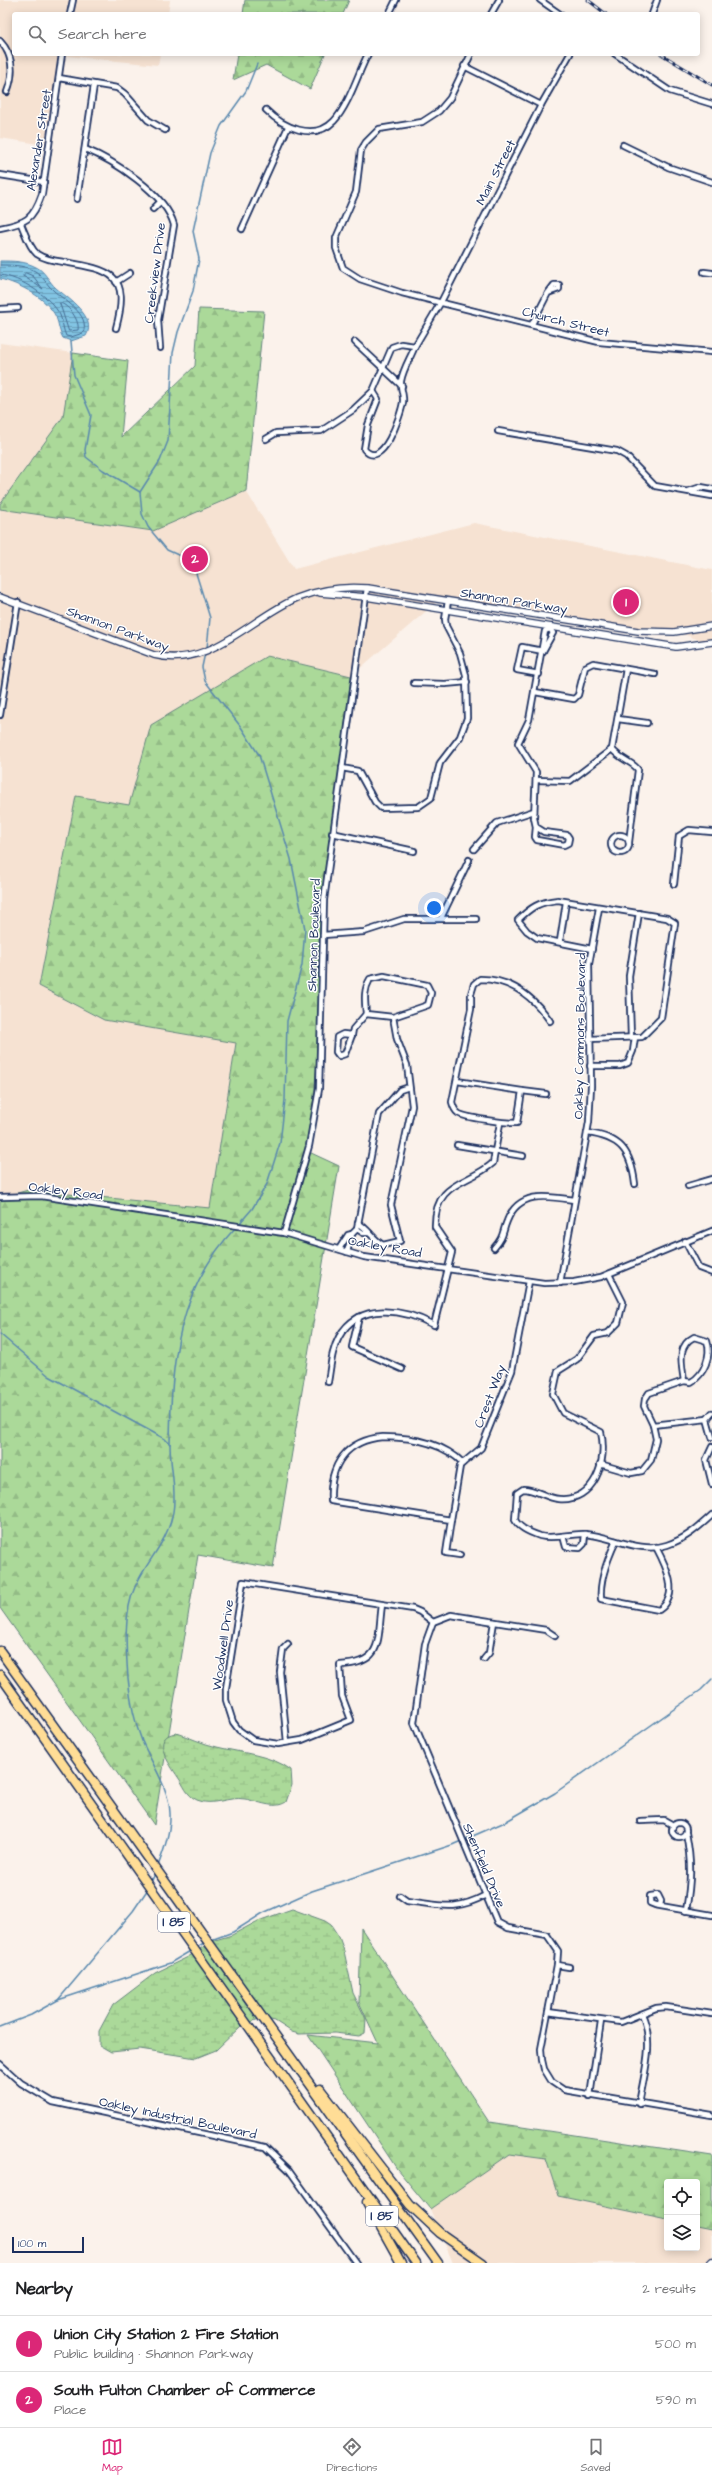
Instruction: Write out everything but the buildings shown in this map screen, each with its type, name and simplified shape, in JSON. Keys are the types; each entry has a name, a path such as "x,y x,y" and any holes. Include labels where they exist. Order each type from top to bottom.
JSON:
{"highway":[{"name":"I 85","path":"0,1651 438,2263"},
{"name":"I 85","path":"0,1675 416,2263"},
{"path":"271,2030 410,2205 440,2232 482,2263"},
{"path":"348,2168 401,2263"}],"street":[{"path":"70,12 73,0"},
{"path":"390,12 396,0"},
{"path":"492,12 499,0"},
{"path":"540,0 557,12"},
{"path":"653,12 657,0"},
{"path":"0,40 9,54 12,66 12,80 7,92"},
{"name":"Alexander Street","path":"21,224 32,216 38,207 44,182 62,56"},
{"path":"266,110 288,128 315,131 325,128 335,120 367,56"},
{"name":"Church Street","path":"470,56 450,98 439,111 422,122 379,129 366,142 361,150 356,192 336,238 338,257 343,268 351,275 396,291 600,342 712,352"},
{"name":"Main Street","path":"374,391 378,399 368,425 364,449 367,453 373,454 381,451 393,430 404,401 402,380 415,346 441,302 541,105 569,56"},
{"path":"618,56 670,91 712,104"},
{"path":"464,66 541,105"},
{"path":"59,78 117,88 125,94 148,120 165,130"},
{"path":"77,199 94,84"},
{"path":"242,229 288,128"},
{"path":"623,145 668,167 712,182"},
{"name":"Creekview Drive","path":"85,149 114,162 160,202 171,215 174,225 158,320 158,337 160,348"},
{"path":"0,175 44,182"},
{"path":"153,209 160,202"},
{"path":"0,228 21,224 32,249 38,254 108,272 116,282 121,304 116,328"},
{"path":"704,272 712,273"},
{"path":"116,282 130,273"},
{"path":"532,324 548,293"},
{"path":"0,309 18,308"},
{"path":"355,342 381,369 402,386"},
{"path":"266,439 276,433 321,431 353,410 374,391 381,369 392,347 401,344 415,346"},
{"path":"498,431 617,451 626,456 655,486 712,496"},
{"path":"688,492 701,487 712,489"},
{"name":"Shannon Parkway","path":"0,597 18,602 154,655 178,659 206,652 281,606 312,593 341,588 367,588 656,633 689,631 712,626"},
{"name":"Shannon Boulevard","path":"284,1233 309,1146 318,1089 324,900 332,833 367,588"},
{"name":"Shannon Parkway","path":"312,593 366,597 676,647 712,642"},
{"path":"342,768 358,771 375,802 381,808 418,806 425,804 434,791 440,763 458,741 465,728 468,694 467,682 460,653 446,626 448,601"},
{"path":"0,715 18,602"},
{"path":"536,827 544,832 567,835 569,838 568,843 564,845 537,840 535,837 536,827 534,812 536,780 533,765 520,750 518,743 529,720 539,674 542,650 522,647 517,670 539,674"},
{"path":"535,692 574,699 578,695 584,670 588,664 593,663 654,674"},
{"path":"536,780 570,780 612,749 626,669"},
{"path":"414,683 445,684 467,682"},
{"path":"618,718 647,723"},
{"path":"612,749 619,758 635,765 638,770 629,842"},
{"path":"474,849 497,823 534,812"},
{"path":"674,884 679,836 689,830 712,832"},
{"path":"332,833 414,851"},
{"path":"441,918 469,860"},
{"path":"589,1039 642,1037 661,1018 675,923 667,918 566,902 542,902 530,908 518,920 532,936 592,949"},
{"path":"560,941 566,902"},
{"name":"Oakley Commons Boulevard","path":"560,1283 587,1133 591,1086 589,1039 589,964 599,908"},
{"path":"590,1066 620,1066 628,1062 633,1051 629,976 639,913"},
{"path":"323,935 364,932 404,919 476,919"},
{"path":"352,1035 343,1034 337,1037 336,1052 339,1056 345,1054 348,1049 352,1035 353,1029 366,1014 364,996 370,979 384,976 428,984 431,993 428,1005 393,1017 366,1014"},
{"path":"522,1091 516,1123 500,1123 459,1114 454,1109 452,1102 471,1009 471,994 474,984 480,979 494,979 524,992 541,1008 550,1021"},
{"path":"358,1223 368,1228 369,1233 383,1245 400,1241 390,1206 412,1106 407,1065 397,1039 393,1017"},
{"path":"457,1081 546,1094"},
{"path":"340,1249 348,1235 352,1234 357,1229 379,1114 400,1090 409,1087"},
{"path":"328,1382 330,1365 339,1337 348,1326 359,1317 372,1312 394,1311 415,1316 434,1325 450,1269 452,1252 435,1226 438,1205 446,1193 456,1183 493,1163 500,1123"},
{"path":"587,1133 606,1135 616,1140 631,1160 635,1184"},
{"path":"457,1145 522,1156"},
{"path":"688,1186 712,1179"},
{"path":"494,1248 503,1238 506,1222 512,1210 524,1200 546,1195 574,1200"},
{"name":"Oakley Road","path":"0,1197 41,1196 284,1233 364,1257 529,1281 560,1283 588,1280 609,1274 712,1231"},
{"path":"357,1229 363,1233 369,1233"},
{"path":"347,1252 353,1238 352,1234"},
{"path":"685,1241 699,1268 712,1273"},
{"path":"609,1274 623,1302 618,1323 608,1333 594,1336 577,1359 558,1371 553,1394 563,1413 601,1432 603,1440 600,1464 593,1485 577,1496 557,1499 530,1489 523,1489 517,1493 514,1514 517,1523 541,1536 585,1534 648,1548 666,1546 690,1535 712,1515"},
{"name":"Crest Way","path":"463,1463 481,1448 512,1371 529,1281"},
{"path":"359,1317 352,1347 402,1369"},
{"path":"600,1464 632,1473 642,1471 651,1460 656,1446 654,1425 644,1406 649,1393 684,1381 691,1382 702,1374 711,1354 711,1347 701,1338 687,1340 683,1346 681,1353 684,1381"},
{"path":"654,1425 707,1419 712,1413"},
{"path":"707,1419 712,1437"},
{"path":"451,1520 331,1501 332,1479 337,1466 350,1448 369,1438 405,1439 440,1447 453,1453 463,1463 460,1466 446,1553 460,1555"},
{"path":"712,1447 706,1460 712,1484"},
{"path":"563,1536 566,1547 580,1548 584,1544 585,1534"},
{"path":"616,1541 609,1555 600,1592 601,1599 659,1610 665,1606 671,1592 668,1570 656,1547"},
{"name":"Woodwell Drive","path":"382,1605 375,1650 363,1662 340,1665 342,1696 351,1720 302,1740 287,1742 267,1743 253,1740 239,1730 228,1710 226,1688 243,1582 414,1609 433,1622"},
{"path":"433,1622 451,1615 546,1630 555,1636"},
{"name":"Shenfield Drive","path":"433,1622 425,1644 414,1723 497,1922 508,1928 547,1934 558,1951 557,1966 541,2049 544,2069 552,2082 564,2090 590,2096 712,2115"},
{"path":"484,1658 489,1653 494,1622"},
{"path":"287,1742 280,1672 283,1649 288,1644"},
{"path":"640,1821 664,1820 673,1825 683,1824 692,1859 691,1879 686,1911"},
{"path":"673,1825 671,1831 676,1837 682,1836 686,1833"},
{"path":"400,1896 406,1901 454,1906 469,1904 486,1895"},
{"path":"660,1905 712,1915"},
{"path":"557,1966 569,1967"},
{"path":"548,2012 601,2021 621,2022 656,2008 666,2007 712,2014"},
{"path":"639,2104 649,2050 648,2028 642,2014"},
{"path":"590,2096 601,2021"},
{"name":"Oakley Industrial Boulevard","path":"0,2064 20,2083 53,2102 265,2147 289,2170 356,2263"}],"shaded area":[{"path":"0,0 170,0 168,12 12,12 12,56 66,56 52,146 0,138"},
{"path":"66,56 160,56 158,65"},
{"path":"0,343 73,353 63,417 0,504"},
{"path":"246,491 294,569 474,523 712,570 712,645 686,635 566,623 439,600 351,676 267,656 129,805 76,797 39,986 104,1020 236,1043 210,1208 28,1190 0,1198 0,509 153,531"},
{"path":"509,2154 546,2159 558,2196 664,2218 664,2251 700,2251 700,2227 712,2229 712,2263 453,2263 430,2209"}],"green space":[{"path":"245,0 349,0 344,12 243,12"},
{"path":"237,56 324,56 310,89 266,65 233,80"},
{"path":"199,309 264,311 246,491 153,531 0,509 0,504 63,417 73,353 128,361 121,437 195,366"},
{"path":"267,656 351,676 319,939 318,1051 309,1152 339,1166 273,1568 198,1555 154,1825 0,1608 0,1198 28,1190 210,1208 236,1043 104,1020 39,986 76,796 129,805 151,725"},
{"path":"176,1733 212,1746 266,1758 291,1770 292,1785 286,1802 271,1805 239,1798 215,1802 203,1802 193,1798 186,1790 164,1752 164,1740 168,1736"},
{"path":"292,1909 325,1921 331,1925 339,1937 344,1951 353,1993 366,2019 365,2033 359,2036 335,2033 299,2034 292,2032 275,2021 262,2018 242,2025 216,2050 196,2058 140,2049 111,2052 99,2045 99,2031 113,2005 155,1973 188,1957 212,1941 232,1935 258,1921"},
{"path":"361,1928 489,2122 712,2156 712,2229 700,2227 700,2179 664,2179 664,2218 558,2196 546,2159 509,2154 430,2209 397,2169 308,2035 378,2043 359,2002"}],"water":[{"path":"0,261 23,262 42,271 54,286 73,302 84,315 88,322 89,329 86,336 71,341 63,338 52,310 40,298 16,284 0,279"}],"waterway":[{"path":"207,648 210,618 195,570 187,559 167,550 148,527 142,514 140,492 160,461 168,441 173,353 178,332 193,291 199,259 193,231 210,153 221,126 246,91 257,64"},
{"path":"71,341 74,375 91,415 85,450 86,457 103,470 140,492"},
{"path":"205,653 202,667 205,681 241,727 259,755 291,859 305,929 302,965 287,1021 285,1100 280,1143 267,1184 252,1209 239,1224"},
{"path":"158,1866 168,1833 170,1820 169,1804 167,1794 142,1741 133,1710 127,1667 127,1620 131,1597 135,1587 167,1533 173,1512 174,1487 170,1453 172,1384 181,1328 189,1302 201,1276 216,1251 236,1227"},
{"path":"0,1334 49,1376 165,1439 170,1444"},
{"path":"211,1940 233,1932 263,1913 312,1891 452,1845 505,1822 555,1793 701,1690 712,1679"},
{"path":"151,1883 155,1873"},
{"path":"58,2000 133,1911 148,1889"},
{"path":"197,1947 204,1943"},
{"path":"0,2027 31,2015 58,2000 170,1963 192,1950"}],"railway":[{"path":"588,0 603,12"},
{"path":"664,56 712,85"}],"place":[{"name":"South Fulton Chamber of Commerce","path":"195,559"},
{"name":"Union City Station 2 Fire Station","path":"626,602"}]}
